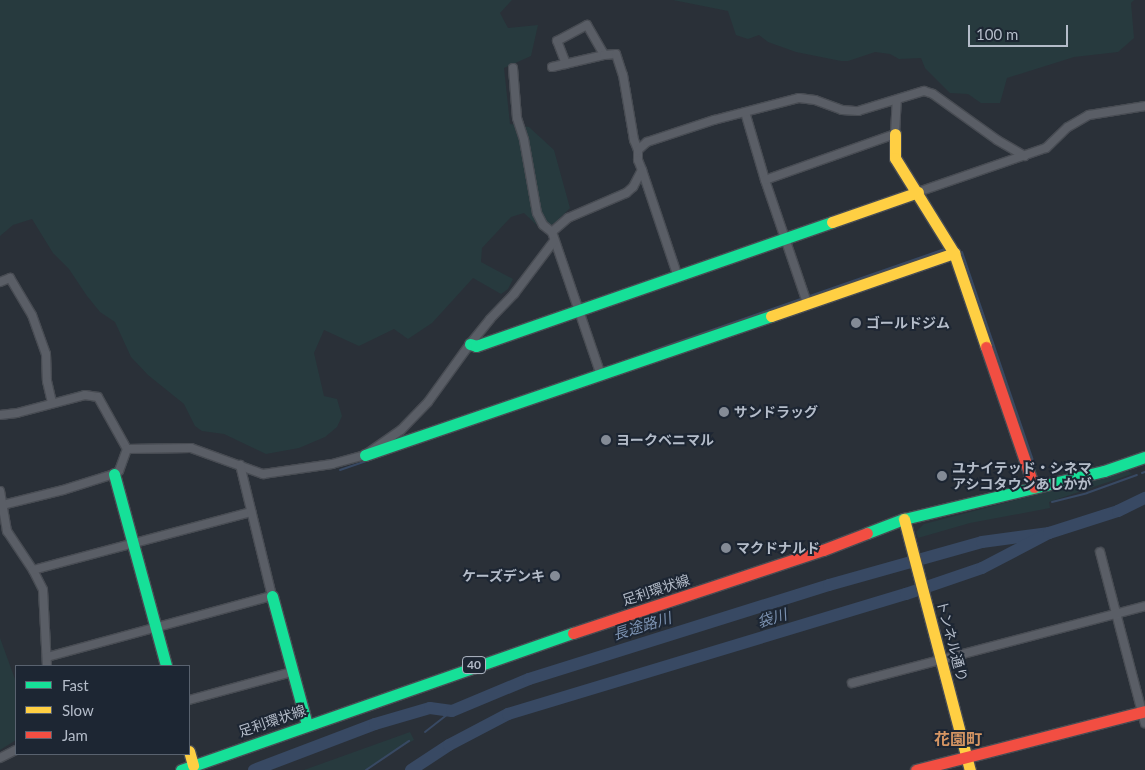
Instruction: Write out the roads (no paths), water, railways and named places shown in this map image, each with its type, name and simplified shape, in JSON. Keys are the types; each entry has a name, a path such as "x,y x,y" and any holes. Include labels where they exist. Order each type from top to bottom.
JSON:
{"street":[{"path":"566,64 557,41 587,25 604,55"},
{"path":"552,67 604,55 615,54 618,57 634,140 638,150 638,160 678,277"},
{"path":"513,68 517,118 524,140 537,213 543,225 552,232 601,375"},
{"path":"638,150 646,142 714,120 802,98 851,111 864,110 924,90 931,93 990,136 1025,156"},
{"path":"898,100 895,158 918,192 954,253 1034,487"},
{"path":"470,344 476,346 1025,156 1046,148 1068,127 1089,115 1145,106"},
{"path":"745,112 765,180 808,303"},
{"path":"765,180 896,134"},
{"path":"552,232 568,218 626,193 633,188 642,170"},
{"path":"365,455 401,430 428,402 470,344 490,319 514,294 554,241"},
{"path":"127,449 191,448 263,474 332,464 365,455 601,375 954,253"},
{"path":"0,282 10,278 32,315 46,354 47,381 52,402"},
{"path":"0,415 85,395 98,397 127,449 119,471 114,474 63,490 2,505"},
{"name":"足利環状線","path":"181,770 499,657 823,550 904,519 1104,471 1145,457"},
{"path":"240,465 272,596 308,725"},
{"path":"114,474 166,665"},
{"path":"0,491 7,531 33,570 43,590 46,605 44,627 47,665"},
{"path":"33,570 133,545 251,512"},
{"name":"トンネル通り","path":"904,519 970,770"},
{"path":"916,770 1144,715 1100,552"},
{"path":"47,657 272,596"},
{"path":"852,683 1145,606"},
{"path":"190,700 292,672"},
{"path":"0,758 15,750"},
{"path":"190,754 193,765"}],"waterway":[{"path":"807,297 945,249"},
{"path":"962,252 1033,461"},
{"path":"652,351 803,298"},
{"path":"340,470 387,454"},
{"path":"1052,502 1087,493 1137,475"},
{"name":"袋川","path":"411,770 449,745 508,714 906,594 982,568 1049,533 1118,511 1145,498"},
{"name":"長途路川","path":"254,770 375,724 430,708 452,711 529,679 829,585 982,542 1049,533"},
{"path":"425,732 452,711"},
{"path":"366,770 409,741"}],"place":[{"name":"ゴールドジム","path":"856,323"},
{"name":"サンドラッグ","path":"724,412"},
{"name":"ヨークベニマル","path":"606,440"},
{"name":"ユナイテッド・シネマ アシコタウンあしかが","path":"942,476"},
{"name":"マクドナルド","path":"726,548"},
{"name":"ケーズデンキ","path":"555,576"}],"district":[{"name":"花園町","path":"958,739"}]}
